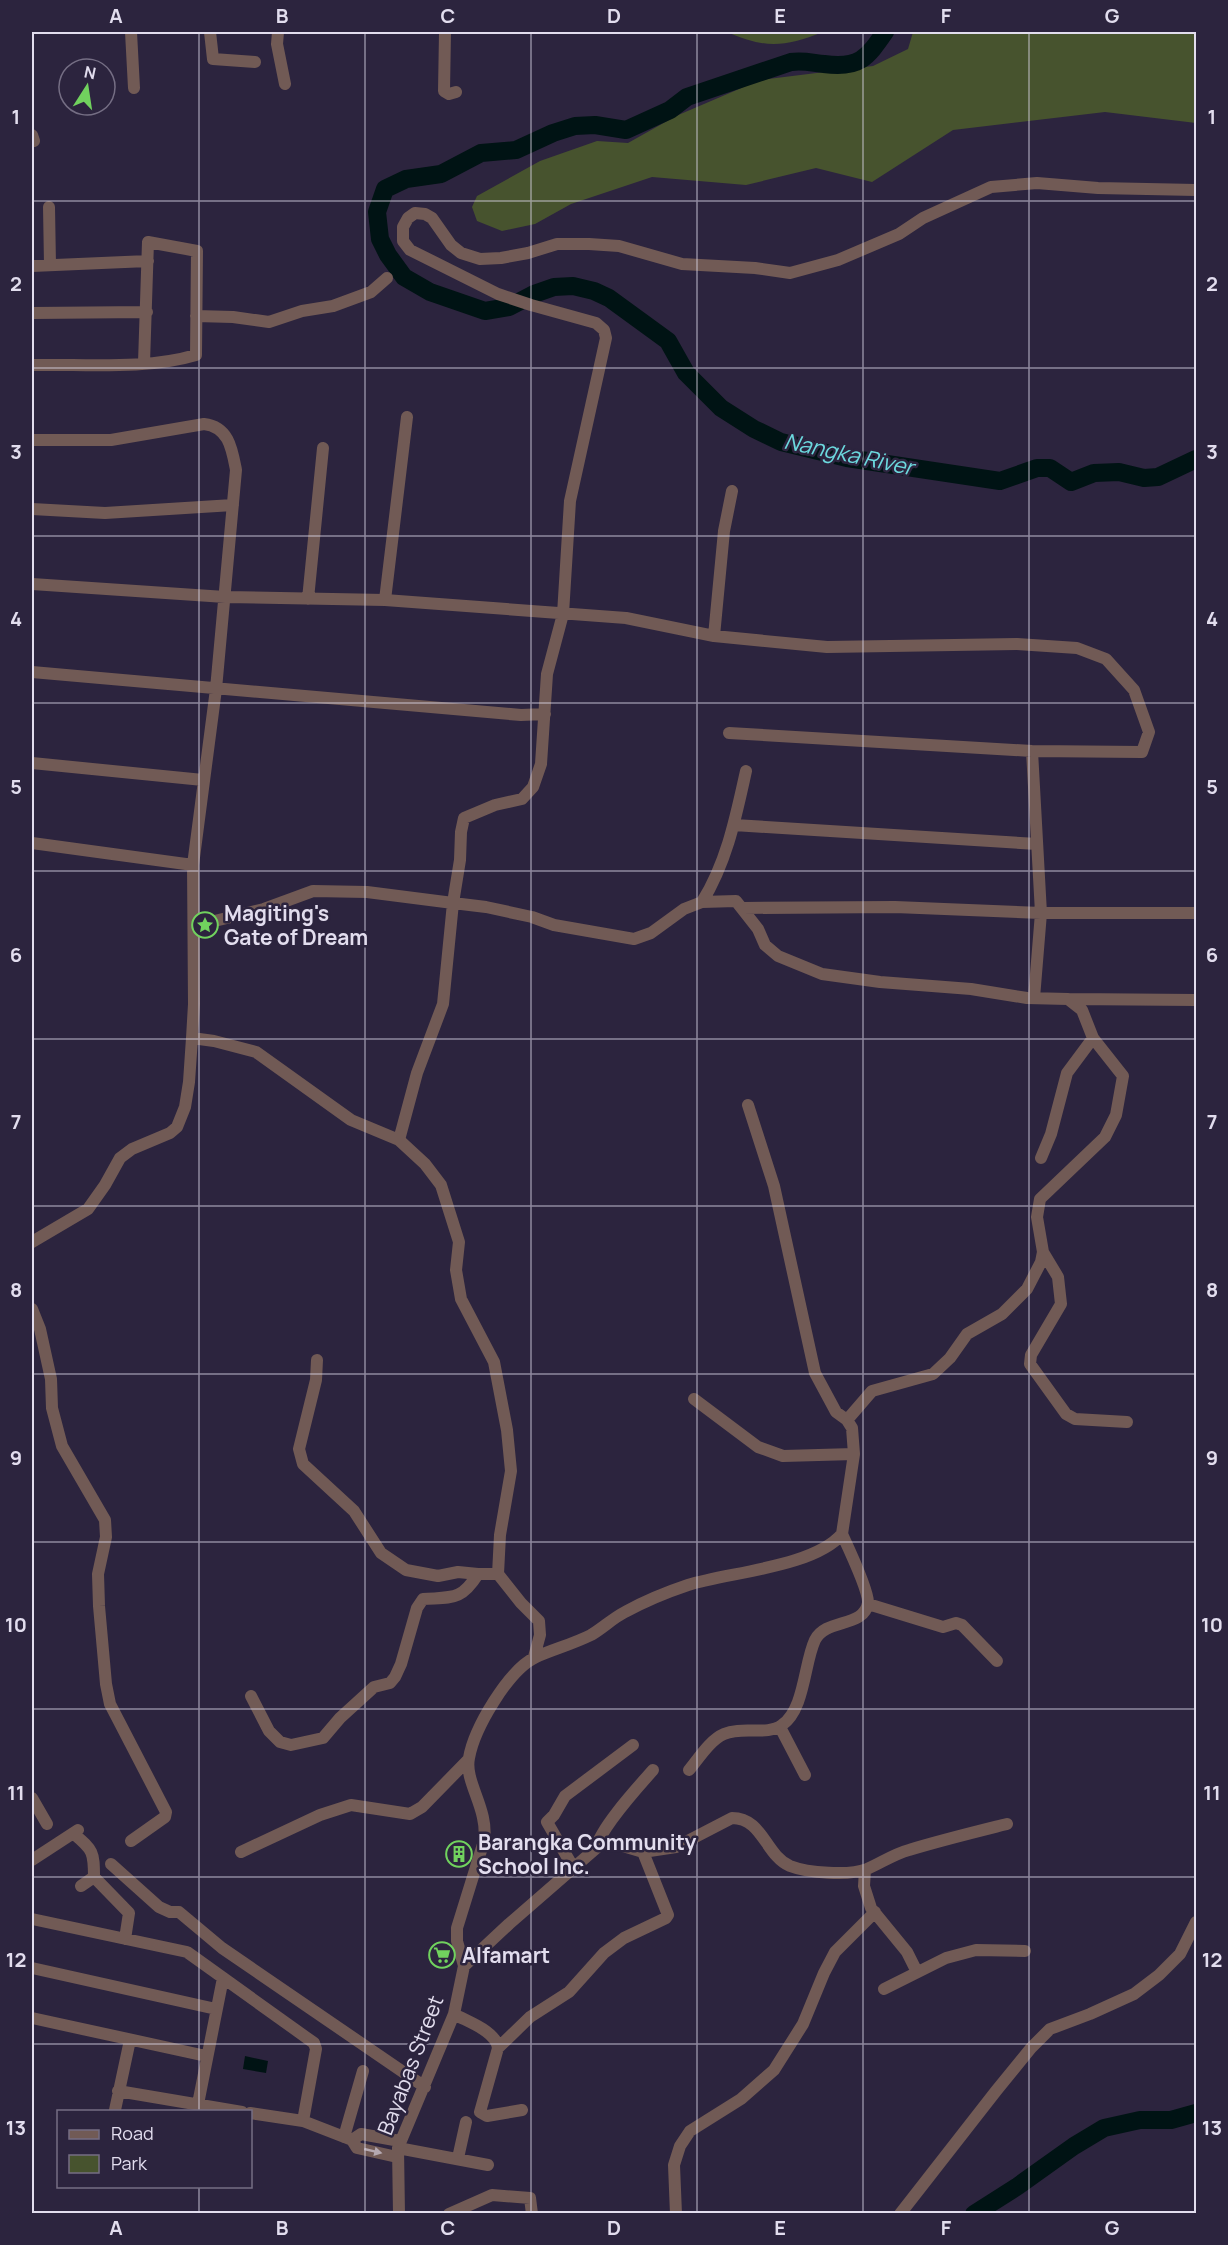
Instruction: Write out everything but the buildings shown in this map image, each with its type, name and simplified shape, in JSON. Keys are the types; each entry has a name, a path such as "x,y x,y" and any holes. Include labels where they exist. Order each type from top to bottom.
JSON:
{"street":[{"path":"131,32 134,88"},
{"path":"210,32 213,58 255,62"},
{"path":"278,32 277,44 285,84"},
{"path":"445,32 444,91 449,94 456,92"},
{"path":"399,1140 417,1073 443,1004 453,903 460,860 461,832 465,818 495,805 522,799 533,787 541,764 547,674 563,614 570,501 606,338 604,330 596,323 498,294 410,250 403,241 403,227 408,218 415,213 432,218 456,249 480,259 528,254 558,244 589,244 619,246 682,264 755,268 790,273 838,260 899,234 923,218 991,187 1037,183 1098,188 1197,190"},
{"path":"48,207 50,265"},
{"path":"32,365 144,363 171,362 196,355 197,250 148,242 144,363"},
{"path":"32,266 148,261"},
{"path":"196,316 269,322 302,311 333,306 370,292 387,279"},
{"path":"32,313 147,312"},
{"path":"385,600 406,417"},
{"path":"32,440 111,440 191,426 216,426 224,434 232,450 236,470 216,689 193,865 194,1004 189,1082 185,1107 177,1126 170,1133 120,1158 88,1209 32,1242"},
{"path":"308,599 323,448"},
{"path":"714,636 724,531 732,491"},
{"path":"32,510 105,513 233,505"},
{"path":"32,584 225,597 385,600 626,618 714,636 827,647 1017,644 1077,648 1106,659 1134,690 1149,732 1142,752 1032,751 729,733"},
{"path":"32,672 521,715 545,714"},
{"path":"1032,751 1041,913 1034,998"},
{"path":"32,763 203,780"},
{"path":"702,902 723,860 734,825 746,771"},
{"path":"734,825 1036,844"},
{"path":"32,843 193,865"},
{"path":"194,926 264,909 313,891 367,892 486,907 532,917 562,927 634,939 651,933 684,909 702,902 736,901 758,929 765,945 778,956 822,974 880,982 971,988 1034,998 1197,1000"},
{"path":"743,908 895,907 1041,913 1197,914"},
{"path":"848,1420 872,1391 933,1374 950,1358 967,1334 1002,1314 1027,1289 1041,1262 1043,1252 1037,1217 1040,1199 1105,1137 1116,1115 1123,1076 1093,1038 1082,1010 1068,999"},
{"path":"192,1038 256,1052 351,1120 399,1140 425,1164 441,1185 459,1242 456,1270 461,1299 494,1362 507,1430 511,1471 500,1535 498,1574 539,1621 540,1635 534,1658"},
{"path":"1041,1158 1051,1134 1067,1073 1093,1038"},
{"path":"689,1770 710,1744 725,1733 752,1729 773,1730 780,1727 790,1716 800,1694 815,1640 831,1626 860,1617 868,1604 868,1597 842,1534 854,1454 852,1428 848,1420 836,1412 815,1373 774,1186 748,1105"},
{"path":"1043,1252 1059,1277 1061,1304 1031,1355 1030,1364 1066,1414 1075,1419 1127,1422"},
{"path":"32,1309 40,1329 51,1379 52,1408 62,1446 105,1520 106,1537 98,1575 106,1684 110,1704 166,1812 165,1817 131,1841"},
{"path":"317,1360 316,1380 299,1449 303,1464 354,1511 381,1553 406,1570 438,1576 458,1572 478,1575 498,1574"},
{"path":"694,1399 758,1448 783,1456 854,1454"},
{"path":"842,1534 836,1541 786,1563 688,1585 652,1599 624,1612 592,1634 534,1658 513,1677 497,1697 476,1734 468,1760 470,1776 482,1809 486,1830 457,1928 457,1941 464,1966 601,1844 616,1844 643,1852 676,1847 732,1818 739,1818 752,1824 775,1853 788,1865 804,1870 839,1872 865,1870 906,1851 1007,1824"},
{"path":"251,1696 269,1731 280,1742 291,1745 323,1738 340,1718 374,1687 390,1683 395,1677 417,1608 423,1599 450,1599 461,1595 478,1575"},
{"path":"868,1604 943,1627 956,1623 962,1625 997,1661"},
{"path":"780,1727 805,1775"},
{"path":"573,1867 547,1822 565,1796 633,1745"},
{"path":"241,1852 320,1815 351,1805 410,1814 422,1807 468,1760"},
{"path":"596,1848 600,1838 633,1792 654,1770"},
{"path":"32,1798 47,1824"},
{"path":"32,1860 76,1832 94,1856 94,1877 129,1913 125,1939"},
{"path":"498,2048 530,2017 569,1992 604,1953 624,1938 666,1918 668,1915 643,1852"},
{"path":"111,1864 159,1907 170,1912 179,1912 222,1948 425,2087"},
{"path":"865,1870 864,1886 867,1900 907,1952 917,1972"},
{"path":"81,1886 94,1877"},
{"path":"676,2214 674,2165 680,2146 690,2131 741,2099 774,2070 803,2024 835,1952 875,1912"},
{"path":"32,1919 187,1952 314,2043 316,2049 303,2121"},
{"path":"900,2214 996,2091 1050,2029 1134,1994 1159,1975 1180,1954 1197,1922"},
{"path":"884,1989 946,1958 976,1950 1025,1951"},
{"name":"Bayabas Street","path":"399,2214 398,2149 454,2014 464,1966"},
{"path":"32,1968 216,2009"},
{"path":"198,2104 223,1978"},
{"path":"454,2014 491,2035 497,2041 498,2048 480,2112 487,2116 522,2110"},
{"path":"32,2018 206,2056"},
{"path":"114,2110 130,2040"},
{"path":"348,2138 363,2071"},
{"path":"118,2091 231,2110"},
{"path":"252,2113 303,2121 348,2138 357,2148 398,2149 488,2165"},
{"path":"458,2158 466,2122"},
{"path":"449,2214 492,2195 530,2198 532,2214"}],"green space":[{"path":"727,32 823,32 797,41 775,44 753,41"},
{"path":"913,32 1196,32 1196,123 1105,112 953,130 872,182 816,168 746,185 652,177 571,204 535,224 502,231 477,221 472,207 477,196 540,161 597,141 628,143 676,116 760,80 873,66 908,49"}],"shaded area":[{"path":"245,2056 268,2061 266,2073 243,2069"}],"waterway":[{"name":"Nangka River","path":"885,32 873,49 854,63 836,65 804,61 791,62 687,97 670,110 626,130 595,125 575,126 553,133 516,150 481,153 441,174 406,179 385,189 377,212 380,239 404,277 430,292 485,311 509,307 554,287 573,286 594,291 609,298 668,341 686,373 721,408 754,429 781,442 847,458 1000,481 1037,468 1050,468 1071,482 1094,473 1119,472 1144,478 1158,477 1196,459"},
{"path":"974,2214 1104,2128 1140,2120 1171,2120 1196,2113"}],"place":[{"name":"Magiting's Gate of Dream","path":"205,925"},
{"name":"Barangka Community School Inc.","path":"459,1854"},
{"name":"Alfamart","path":"442,1955"}]}
